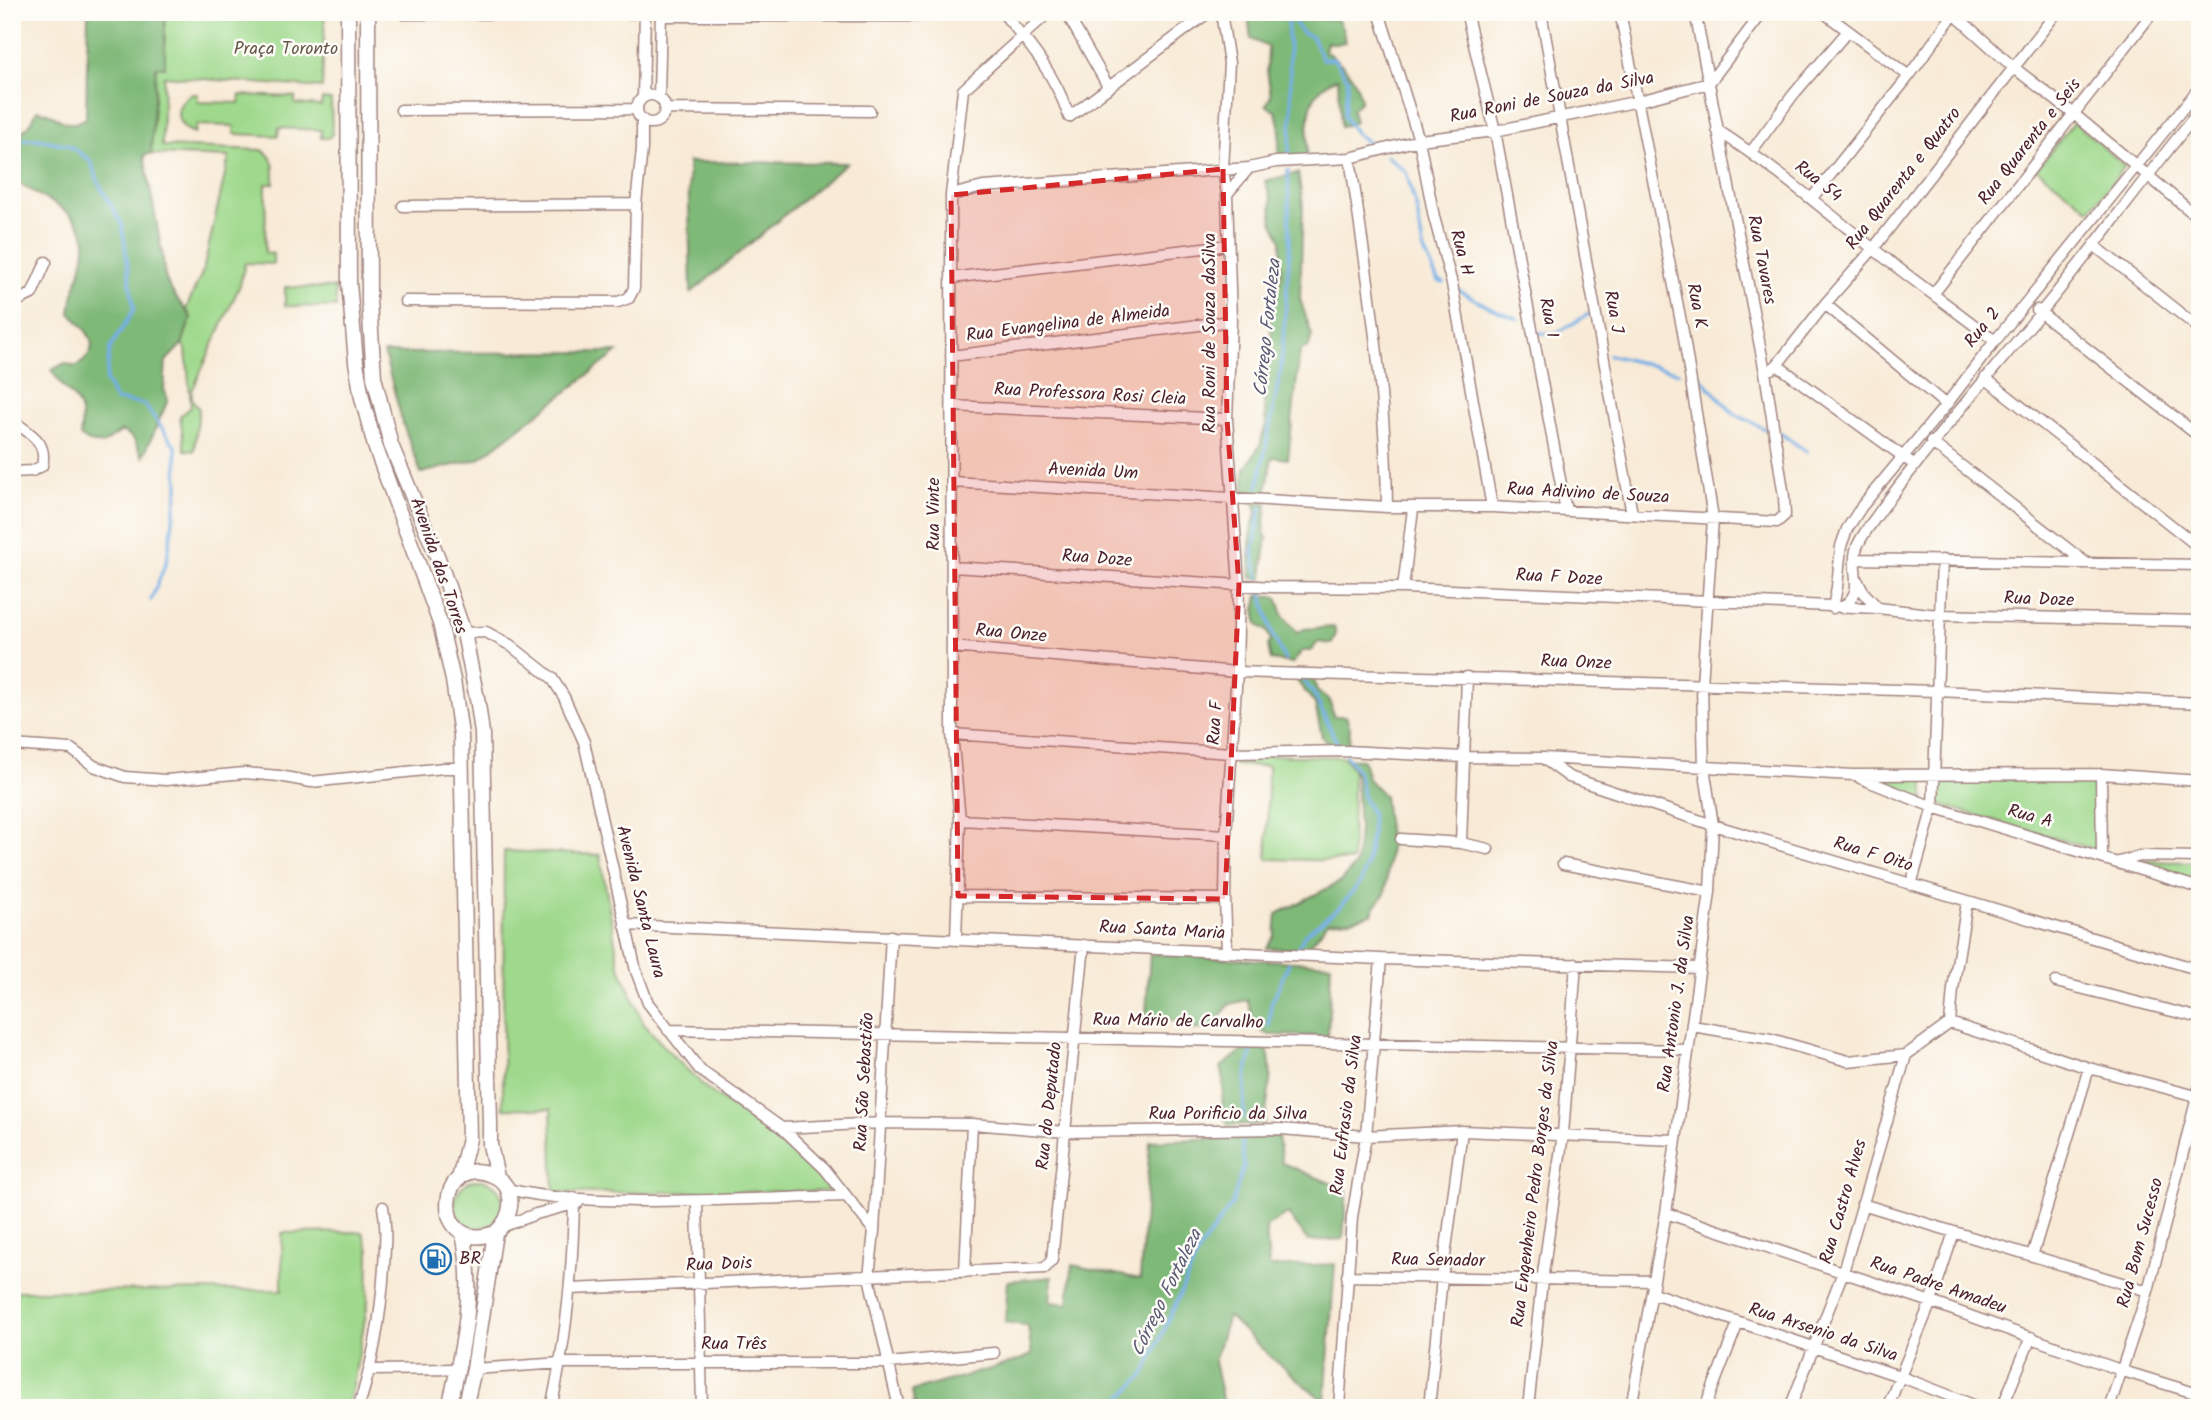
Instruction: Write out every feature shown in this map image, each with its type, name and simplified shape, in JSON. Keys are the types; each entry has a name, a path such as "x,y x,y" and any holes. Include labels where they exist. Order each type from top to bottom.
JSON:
{"main road":[{"name":"Avenida das Torres","path":"348,12 349,283 356,362 375,446 440,622 453,680 461,735 469,1139 459,1178 448,1194 447,1205 454,1225 463,1233 470,1282 469,1310 449,1408"},
{"name":"Avenida das Torres","path":"368,12 369,301 374,377 391,445 438,558 464,634 478,704 483,760 490,1125 497,1177"},
{"path":"459,1178 478,1172 497,1177 508,1189 511,1208 499,1229 465,1408"},
{"path":"463,1233 485,1236 499,1229"}],"street":[{"path":"1002,12 1052,78 1069,117 1209,12"},
{"path":"1022,38 1049,12"},
{"path":"1066,12 1109,88"},
{"name":"Rua Roni de Souza daSilva","path":"1221,12 1229,63 1223,169 1227,194 1231,321 1227,419 1231,497"},
{"name":"Rua H","path":"1379,12 1419,140 1434,217 1460,324 1492,507"},
{"name":"Rua I","path":"1466,12 1495,131 1566,511"},
{"name":"Rua J","path":"1541,12 1632,513"},
{"name":"Rua K","path":"1620,12 1683,331 1713,518"},
{"name":"Rua Tavares","path":"1695,12 1765,372 1785,515"},
{"path":"1709,83 1763,12"},
{"path":"1823,12 1909,76"},
{"name":"Rua Quarenta e Quatro","path":"1777,365 1873,249 2057,12"},
{"name":"Rua Quarenta e Seis","path":"1934,293 2153,12"},
{"path":"402,14 645,13 643,97 637,109"},
{"path":"1812,198 1909,76 1954,13 2014,67 2200,219"},
{"path":"642,149 648,134 666,109 659,96 661,14 918,16"},
{"path":"1751,152 1793,95 1847,32"},
{"name":"Rua Vinte","path":"956,939 960,820 952,734 951,195 963,90 1022,38"},
{"name":"Rua Roni de Souza da Silva","path":"1223,169 1249,168 1276,162 1355,157 1419,140 1495,131 1639,101 1709,83"},
{"name":"Rua 2","path":"1837,608 1841,546 1847,529 1862,506 2200,87"},
{"path":"643,97 659,96"},
{"path":"401,110 637,109"},
{"path":"405,301 618,302 629,298 634,288 636,204 642,149 642,120 637,109"},
{"path":"666,109 870,111"},
{"name":"Rua 2","path":"1837,608 1855,594 1857,547 1914,464 2095,246 2146,176 2199,113"},
{"path":"642,120 657,122"},
{"name":"Rua 54","path":"1717,130 1812,198 1873,249 1994,341"},
{"path":"1355,157 1387,455 1387,507"},
{"path":"1227,194 1249,168"},
{"path":"951,195 983,187 1223,169"},
{"path":"403,206 636,204"},
{"path":"951,278 1228,245"},
{"path":"2095,246 2200,329"},
{"path":"12,303 32,294 46,261"},
{"path":"2026,303 2200,437"},
{"path":"1825,304 1946,405"},
{"name":"Rua Evangelina de Almeida","path":"951,356 1231,321"},
{"path":"1765,372 1777,365 1902,458 1914,464"},
{"path":"1984,378 2200,548"},
{"name":"Rua Professora Rosi Cleia","path":"952,406 1227,419"},
{"path":"12,420 40,442 44,455 42,466 32,471 12,472"},
{"path":"1931,442 2087,564"},
{"name":"Avenida Um","path":"952,482 1387,507"},
{"name":"Rua F","path":"1227,951 1226,835 1237,672 1239,585 1231,497"},
{"name":"Rua Adivino de Souza","path":"1387,507 1492,507 1777,522 1785,515"},
{"path":"1403,588 1413,509"},
{"path":"1709,602 1713,518"},
{"path":"1855,559 2200,565"},
{"path":"1910,885 1933,807 1942,560"},
{"name":"Rua Doze","path":"952,567 1239,585"},
{"path":"1856,578 1865,594 1878,608"},
{"name":"Rua F Doze","path":"1239,585 1403,588 1878,608"},
{"name":"Rua Antonio J. da Silva","path":"1631,1405 1666,1213 1710,892 1713,825 1704,767 1702,685 1709,602"},
{"name":"Rua Doze","path":"1878,608 1938,615 2200,621"},
{"name":"Avenida Santa Laura","path":"464,634 486,632 510,645 552,678 564,697 584,742 636,971 648,1003 700,1070 782,1128 825,1169 874,1231"},
{"name":"Rua Onze","path":"952,647 1237,672 1937,691 2200,703"},
{"path":"1461,843 1467,677"},
{"path":"952,734 1231,752 1347,751 1543,758 1853,775 2101,774 2200,781"},
{"path":"12,745 71,749 94,766 125,777 166,780 245,773 311,782 463,768"},
{"name":"Rua F Oito","path":"1543,758 1569,777 1713,825 2200,970"},
{"path":"2101,774 2102,857"},
{"name":"Rua A","path":"1853,775 1933,807 2200,888"},
{"path":"960,820 1226,835"},
{"path":"1401,839 1461,843 1488,849"},
{"path":"2119,862 2140,856 2200,857"},
{"path":"1563,864 1710,892"},
{"path":"958,896 1225,899"},
{"path":"1692,1027 1770,1039 1848,1061 1906,1055 1950,1023 1967,902"},
{"name":"Rua Santa Maria","path":"625,925 1381,958 1698,968"},
{"name":"Rua São Sebastião","path":"874,1231 891,936"},
{"name":"Rua do Deputado","path":"1045,1268 1052,1260 1084,945"},
{"name":"Rua Eufrasio da Silva","path":"1339,1408 1352,1217 1366,1136 1381,958"},
{"name":"Rua Engenheiro Pedro Borges da Silva","path":"1528,1408 1542,1281 1563,1134 1576,964"},
{"path":"2056,982 2200,1018"},
{"path":"1950,1023 2089,1068 2199,1093"},
{"name":"Rua Mário de Carvalho","path":"668,1030 1688,1050"},
{"name":"Rua Castro Alves","path":"1790,1408 1843,1272 1906,1055"},
{"path":"2032,1256 2089,1068"},
{"name":"Rua Bom Sucesso","path":"2109,1408 2148,1291 2199,1093"},
{"name":"Rua Porificio da Silva","path":"782,1128 881,1123 972,1124 1066,1132 1281,1129 1366,1136 1462,1131 1675,1140"},
{"path":"965,1272 972,1124"},
{"path":"1429,1408 1442,1278 1462,1131"},
{"path":"508,1189 544,1198 574,1201 697,1201 844,1196"},
{"path":"499,1229 574,1201"},
{"path":"551,1408 561,1363 571,1289 574,1201"},
{"path":"697,1201 702,1408"},
{"path":"1861,1204 2148,1291"},
{"path":"358,1408 370,1370 381,1309 387,1226 383,1207"},
{"name":"Rua Padre Amadeu","path":"1666,1213 1931,1301 2123,1371 2199,1392"},
{"path":"874,1231 869,1277 899,1408"},
{"path":"1887,1408 1931,1301 1954,1233"},
{"name":"Rua Dois","path":"571,1289 1045,1268"},
{"name":"Rua Senador","path":"1348,1276 1654,1287"},
{"name":"Rua Arsenio da Silva","path":"1654,1287 1738,1323 1899,1376 1981,1408"},
{"path":"1705,1408 1738,1323"},
{"path":"2002,1408 2031,1337"},
{"name":"Rua Três","path":"474,1369 561,1363 889,1363 994,1353"},
{"path":"370,1370 458,1369"},
{"path":"2193,1408 2199,1392"},
{"path":"1631,1405 1648,1408"}],"highlighted area":[{"path":"1223,169 1227,419 1239,585 1225,899 958,896 951,195"}],"green space":[{"path":"88,12 165,12 165,67 156,67 151,154 144,155 165,276 171,290 191,317 182,344 166,361 164,389 168,400 143,457 133,438 122,431 103,444 89,442 80,436 81,412 75,399 52,370 65,363 75,367 90,354 92,347 88,333 70,313 83,262 84,236 78,223 66,211 12,181 12,135 22,132 28,126 37,110 71,123 86,118"},
{"name":"Praça Toronto","path":"165,12 325,12 322,88 164,76 162,146 262,150 270,156 274,169 274,184 266,184 265,253 273,254 273,264 245,263 240,285 192,391 192,399 199,409 194,451 185,450 180,416 191,407 186,349 182,344 191,317 186,309 203,271 229,157 151,154 156,66 165,67"},
{"path":"1252,12 1303,12 1312,18 1337,19 1343,30 1345,42 1327,42 1325,51 1349,72 1361,101 1352,110 1355,122 1341,127 1338,78 1319,91 1313,100 1308,121 1307,157 1278,157 1280,129 1276,112 1266,105 1271,96 1267,70 1268,47 1251,39 1249,23"},
{"path":"192,94 198,94 198,102 239,103 240,95 295,97 295,104 321,106 322,99 331,100 332,134 328,138 321,138 321,130 279,128 278,136 234,134 234,126 196,125 195,133 183,126 178,115 181,103"},
{"path":"2074,122 2125,166 2090,210 2037,169"},
{"path":"688,162 847,163 691,293"},
{"path":"1298,173 1303,205 1300,299 1312,335 1309,346 1300,351 1288,459 1272,457 1266,495 1244,491 1244,471 1260,445 1266,424 1264,401 1271,334 1270,312 1281,279 1281,239 1272,221 1271,199 1265,181"},
{"path":"285,287 335,288 336,307 285,306"},
{"path":"618,352 479,459 421,473 403,424 384,353"},
{"path":"1254,502 1267,503 1263,579 1251,578 1251,536 1257,512"},
{"path":"1258,596 1277,597 1283,615 1297,633 1304,629 1334,627 1336,634 1332,644 1318,642 1311,651 1302,651 1293,663 1271,660 1268,645 1271,641 1267,631 1258,625 1255,610"},
{"path":"1313,676 1317,691 1330,700 1333,716 1346,716 1350,728 1349,745 1329,746 1322,737 1315,704 1294,677"},
{"path":"1245,755 1344,757 1353,769 1352,861 1267,859 1268,766 1235,765 1235,760"},
{"path":"1347,759 1363,760 1368,779 1384,796 1390,846 1385,894 1372,914 1351,920 1328,922 1307,949 1267,948 1275,936 1277,914 1340,882 1356,864 1359,830 1356,776"},
{"path":"1860,776 1924,779 1924,801"},
{"path":"1940,778 2095,780 2096,850 1938,804"},
{"path":"504,851 600,855 619,965 643,1023 708,1090 759,1126 814,1171 831,1191 554,1193 551,1109 503,1108"},
{"path":"2134,861 2200,862 2200,883"},
{"path":"1150,954 1331,964 1328,1036 1269,1035 1257,1029 1247,1000 1230,1004 1210,1028 1190,1030 1174,1021 1158,1018 1145,1027"},
{"path":"1267,1049 1270,1077 1264,1124 1228,1125 1222,1104 1221,1067 1242,1051"},
{"path":"1278,1136 1282,1163 1347,1190 1343,1239 1308,1241 1288,1214 1266,1227 1269,1267 1335,1264 1325,1402 1272,1358 1228,1316 1214,1361 1224,1408 915,1408 912,1391 1032,1355 1028,1326 1005,1322 1008,1281 1052,1277 1050,1302 1068,1304 1072,1265 1140,1279 1150,1141"},
{"path":"479,1180 496,1187 503,1204 496,1221 479,1228 462,1221 455,1204 462,1187"},
{"path":"363,1232 369,1250 368,1302 352,1391 346,1408 12,1408 12,1291 282,1290 282,1233"}],"waterway":[{"name":"Córrego Fortaleza","path":"1287,12 1292,114 1289,153"},
{"name":"Córrego Fortaleza","path":"1289,12 1301,32 1312,37 1322,59 1334,59 1348,79 1344,116 1356,134 1371,144"},
{"path":"12,140 39,139 68,145 90,160 101,188 122,224 134,310 110,348 106,381 115,400 144,404 176,447 178,487 167,560 151,600"},
{"name":"Córrego Fortaleza","path":"1387,156 1406,172 1417,210 1423,248 1438,281 1444,283"},
{"name":"Córrego Fortaleza","path":"1258,487 1281,369 1290,246 1288,170"},
{"name":"Córrego Fortaleza","path":"1458,290 1518,319"},
{"name":"Córrego Fortaleza","path":"1537,333 1555,334 1589,314"},
{"name":"Córrego Fortaleza","path":"1609,355 1678,372"},
{"name":"Córrego Fortaleza","path":"1692,368 1733,413 1765,429"},
{"path":"1777,431 1807,452"},
{"name":"Córrego Fortaleza","path":"1259,578 1253,554 1261,508"},
{"name":"Córrego Fortaleza","path":"1262,592 1272,633 1285,660"},
{"name":"Córrego Fortaleza","path":"1301,677 1314,694 1337,743"},
{"name":"Córrego Fortaleza","path":"1295,953 1305,934 1340,907 1361,882 1367,863 1372,830 1371,812 1364,800 1359,774 1346,755"},
{"name":"Córrego Fortaleza","path":"1269,1026 1271,1004 1289,963"},
{"name":"Córrego Fortaleza","path":"1243,1117 1246,1075 1252,1050"},
{"name":"Córrego Fortaleza","path":"1111,1408 1144,1375 1200,1249 1232,1204 1244,1165 1242,1142"}],"place":[{"name":"BR","path":"436,1259"}]}
